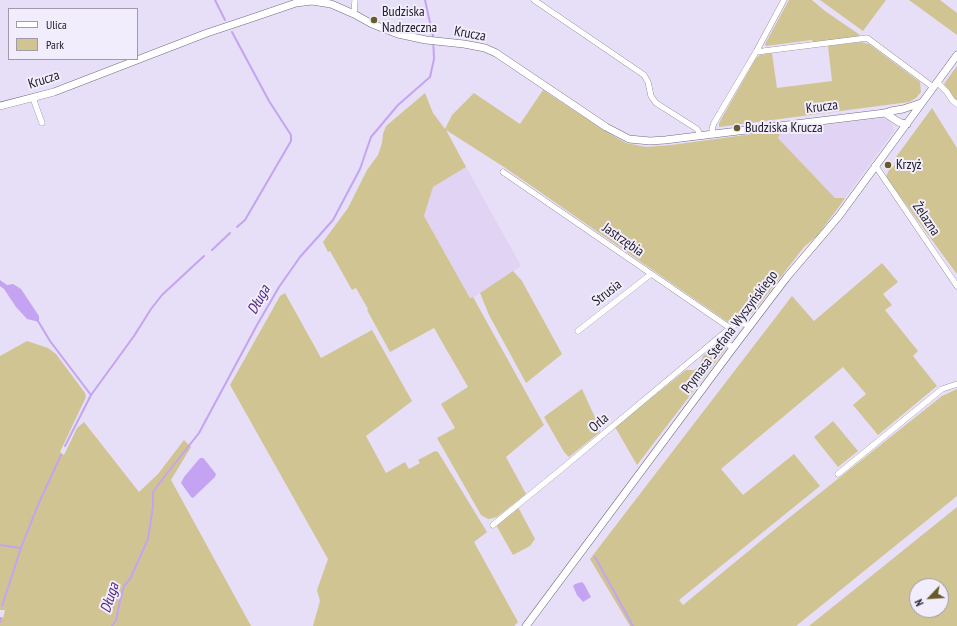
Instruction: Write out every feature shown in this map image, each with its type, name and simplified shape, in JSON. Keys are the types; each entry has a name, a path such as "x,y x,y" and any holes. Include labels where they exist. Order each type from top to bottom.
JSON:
{"street":[{"path":"354,14 355,0"},
{"path":"534,0 644,75 648,82 651,96 656,103 697,129 701,136"},
{"path":"713,134 712,129 714,124 784,0"},
{"name":"Krucza","path":"138,60 207,33 296,3 318,1 331,4 372,24 398,34 426,40 473,45 488,49 606,128 629,139 657,141 701,136 885,113 904,109 921,103"},
{"path":"756,52 867,38 947,92 952,100 957,104"},
{"name":"Prymasa Stefana Wyszyńskiego","path":"526,626 787,277 839,216 957,55"},
{"name":"Krucza","path":"0,106 54,92 137,60"},
{"path":"33,98 42,124"},
{"path":"885,113 900,123 906,124 904,116 895,110"},
{"name":"Żelazna","path":"875,165 957,286"},
{"name":"Jastrzębia","path":"503,172 730,328"},
{"name":"Strusia","path":"578,331 651,274"},
{"path":"730,328 740,324 750,326"},
{"name":"Orla","path":"493,525 730,328"},
{"path":"719,337 733,348"},
{"path":"838,474 942,389 957,384"}],"shaded area":[{"path":"883,118 888,119 893,126 894,131 845,198 835,198 778,138 782,130"},
{"path":"466,167 521,266 471,299 424,216 433,187"},
{"path":"0,280 7,285 13,284 21,289 39,316 39,322 27,319 0,286"},
{"path":"200,458 205,460 216,474 215,477 193,498 181,483 184,477"},
{"path":"582,582 591,597 583,602 577,595 573,586"}],"green space":[{"path":"789,0 812,0 825,11 860,35 857,37 813,42 812,40 766,46 765,44"},
{"path":"820,0 886,0 863,31"},
{"path":"909,0 940,0 957,13 957,35"},
{"path":"861,42 869,44 920,82 921,92 916,98 909,102 719,127 719,123 756,58 760,55 772,53 777,88 832,81 828,46"},
{"path":"957,66 957,102 944,84"},
{"path":"543,90 626,143 646,147 782,130 778,138 835,198 845,198 817,236 804,247 752,314 729,323 504,167 446,130 466,167 433,187 424,216 470,298 473,297 544,425 506,457 526,494 497,517 489,519 481,515 437,438 455,428 441,404 468,387 434,328 390,352 356,288 352,290 330,251 328,252 323,242 348,208 367,170 378,155 386,126 425,93 433,113 445,129 452,115 474,93 520,124"},
{"path":"932,108 957,148 957,273 886,177 889,170 894,166 896,157"},
{"path":"882,263 898,282 883,294 892,305 885,310 918,351 913,356 937,386 878,435 853,405 866,394 843,367 721,469 743,495 794,454 820,486 679,600 683,605 785,521 942,396 957,389 957,496 796,626 630,626 590,559 792,296 814,321"},
{"path":"513,271 522,281 562,354 526,383 489,315 480,293"},
{"path":"285,293 321,358 372,330 412,401 366,436 386,473 405,462 409,469 420,463 418,460 435,451 438,452 487,532 474,542 518,622 514,626 313,626 320,601 317,590 328,559 230,385 280,296"},
{"path":"27,341 48,348 56,354 85,393 86,397 60,452 64,455 77,428 84,422 139,492 158,474 184,440 191,447 171,480 251,626 0,626 0,617 3,618 5,610 0,610 0,356"},
{"path":"720,345 727,347 637,465 615,427 686,370 694,370 697,368 703,356"},
{"path":"582,389 598,424 600,432 569,457 564,452 544,417"},
{"path":"833,421 858,451 838,467 814,437"},
{"path":"518,507 535,539 530,546 513,555 496,525"},
{"path":"957,507 957,626 809,626"}],"waterway":[{"path":"215,0 225,20"},
{"name":"Długa","path":"112,626 116,620 124,586 130,579 148,539 153,506 153,492 199,433 279,287 300,257 333,220 360,169 371,137 398,105 430,77 434,59 433,36 425,0"},
{"path":"232,32 269,101 291,135 291,141 245,220 237,227"},
{"path":"212,250 230,233"},
{"path":"65,446 91,395 134,336 151,309 162,295 204,256"},
{"path":"38,321 50,341 91,395"},
{"path":"2,606 21,548 38,505 61,455"},
{"path":"0,545 21,548"},
{"path":"595,557 633,626"},
{"path":"0,622 1,618"}],"place":[{"name":"Budziska Nadrzeczna","path":"374,20"},
{"name":"Budziska Krucza","path":"737,128"},
{"name":"Krzyż","path":"888,165"}]}
